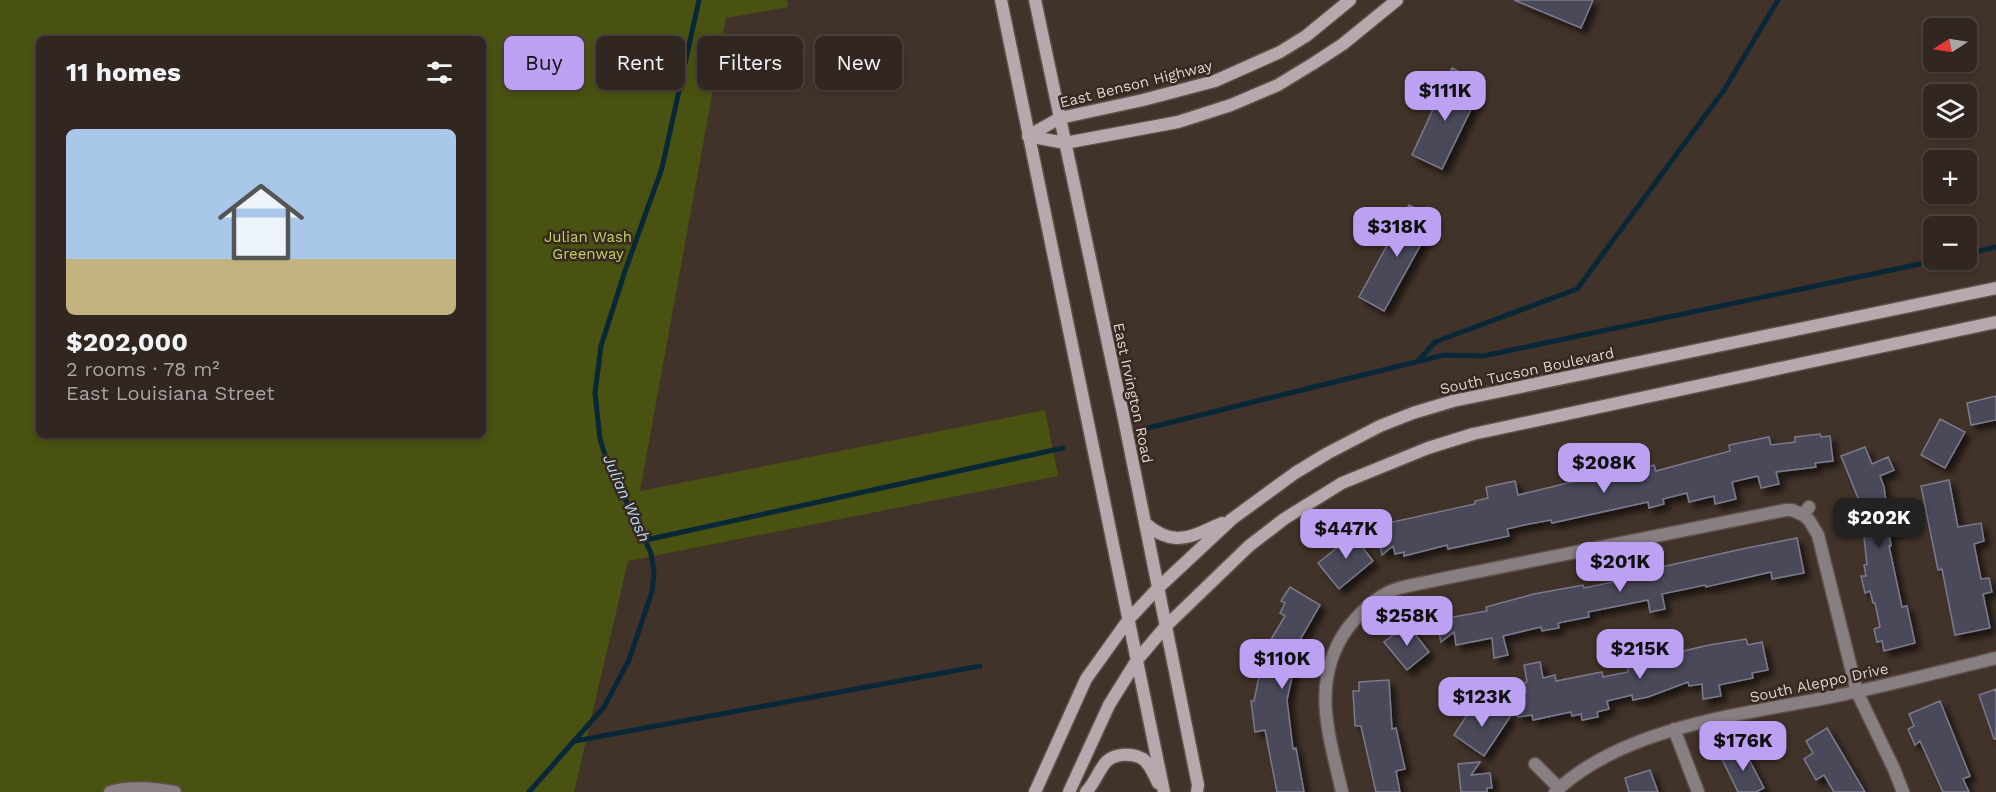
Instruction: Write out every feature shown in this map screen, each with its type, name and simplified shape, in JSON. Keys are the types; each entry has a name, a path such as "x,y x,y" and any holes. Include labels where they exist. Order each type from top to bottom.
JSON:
{"main road":[{"path":"1001,0 1163,792"},
{"name":"East Irvington Road","path":"1035,0 1124,419 1198,785 1197,792"},
{"name":"East Benson Highway","path":"1028,136 1060,118 1215,81 1280,52 1350,0"},
{"path":"1028,136 1065,143 1178,122 1231,105 1278,85 1314,63 1343,44 1396,0"},
{"name":"South Tucson Boulevard","path":"1129,619 1158,588 1232,519 1294,473 1380,426 1413,413 1453,401 1996,288"},
{"path":"1069,792 1109,705 1137,660 1166,626 1249,546 1284,519 1342,483 1428,448 1473,434 1996,322"},
{"path":"1145,523 1157,534 1178,538 1190,537 1232,519"},
{"path":"1035,792 1086,679 1129,619"},
{"path":"1086,792 1095,783 1108,760 1126,754 1144,759 1163,792"}],"street":[{"path":"1342,792 1324,709 1326,676 1336,645 1359,614 1388,592 1436,580 1786,510 1806,511 1814,527 1822,548 1831,595 1857,692 1903,792"},
{"name":"South Aleppo Drive","path":"1557,790 1572,776 1633,743 1674,729 1857,692 1996,658"},
{"path":"1674,729 1698,792"},
{"path":"1535,764 1557,790"},
{"path":"110,792 144,789 175,792"}],"green space":[{"name":"Julian Wash Greenway","path":"0,0 787,0 788,7 726,18 723,36 697,36 697,90 713,90 640,491 1045,410 1058,476 628,561 574,792 0,792"}],"building":[{"path":"1514,0 1593,0 1581,28"},
{"path":"1452,68 1465,75 1459,87 1478,95 1442,169 1412,155"},
{"path":"1409,205 1435,219 1384,311 1359,297"},
{"path":"1996,396 1996,420 1971,425 1967,403"},
{"path":"1940,419 1965,432 1945,468 1921,455"},
{"path":"1820,434 1821,437 1830,436 1833,461 1815,463 1816,467 1776,472 1779,484 1761,488 1758,476 1732,482 1736,499 1715,504 1714,496 1689,502 1687,493 1663,499 1664,504 1649,508 1648,502 1552,523 1551,520 1524,525 1507,529 1509,536 1448,549 1447,545 1404,556 1404,552 1395,554 1393,546 1382,555 1376,531 1389,528 1388,523 1475,504 1475,501 1488,498 1486,487 1515,481 1518,495 1580,480 1579,474 1617,466 1619,472 1654,465 1656,471 1730,451 1729,445 1769,437 1771,445 1795,442 1795,437"},
{"path":"1865,447 1872,464 1888,457 1894,470 1880,476 1888,516 1896,514 1898,530 1889,532 1891,546 1889,546 1902,607 1907,606 1915,643 1884,651 1882,641 1877,642 1874,629 1880,627 1875,603 1873,603 1870,591 1865,593 1861,576 1866,576 1864,565 1867,564 1860,503 1841,456"},
{"path":"1949,480 1958,527 1981,523 1984,541 1974,544 1981,579 1989,578 1992,592 1983,594 1990,628 1955,635 1942,569 1938,570 1921,486"},
{"path":"1349,530 1373,561 1339,589 1318,563 1339,546 1336,541"},
{"path":"1797,538 1804,573 1772,579 1771,572 1706,587 1705,585 1662,594 1665,609 1650,612 1648,600 1588,612 1589,617 1558,623 1559,628 1542,631 1541,627 1503,636 1508,655 1494,658 1492,638 1456,645 1454,632 1441,642 1436,620 1487,611 1486,607 1534,594 1583,585 1584,588 1643,576 1639,556 1654,553 1657,568"},
{"path":"1290,587 1320,605 1300,640 1287,700 1293,749 1296,748 1304,792 1277,792 1265,730 1255,732 1251,701 1254,701 1266,643 1269,643 1285,616 1280,613 1285,603 1281,601"},
{"path":"1407,624 1429,652 1407,670 1384,642"},
{"path":"1746,639 1748,645 1762,642 1768,670 1752,673 1753,678 1719,685 1721,696 1703,699 1702,684 1689,686 1688,682 1648,697 1633,700 1632,695 1607,701 1609,709 1597,712 1598,717 1582,720 1581,714 1572,716 1571,712 1533,720 1532,715 1518,717 1514,695 1526,692 1524,684 1527,681 1524,665 1540,662 1543,678 1555,675 1556,681 1602,672 1603,677 1628,672 1627,664"},
{"path":"1389,680 1392,729 1396,728 1405,769 1396,771 1400,792 1376,792 1361,726 1355,726 1353,691 1359,691 1359,682"},
{"path":"1996,689 1996,739 1994,739 1979,695"},
{"path":"1487,701 1510,717 1484,756 1454,735 1471,709 1478,713"},
{"path":"1940,701 1970,776 1963,779 1969,792 1943,792 1920,741 1915,745 1908,729 1914,726 1909,714"},
{"path":"1827,728 1865,792 1834,792 1824,775 1816,780 1804,759 1813,753 1806,741"},
{"path":"1743,748 1764,788 1756,792 1738,792 1722,759"},
{"path":"1480,762 1471,775 1490,773 1492,788 1487,788 1487,792 1461,792 1458,764"},
{"path":"1650,770 1658,792 1629,792 1625,778"}],"waterway":[{"name":"Julian Wash","path":"529,792 604,707 629,660 652,592 654,573 651,553 607,461 600,439 595,393 601,346 662,168 699,0"},
{"path":"1418,361 1435,342 1577,289 1724,90 1778,0"},
{"path":"1977,251 1996,247"},
{"path":"1144,429 1444,355 1483,356 1923,263"},
{"path":"646,540 1063,448"},
{"path":"575,741 980,666"}]}
